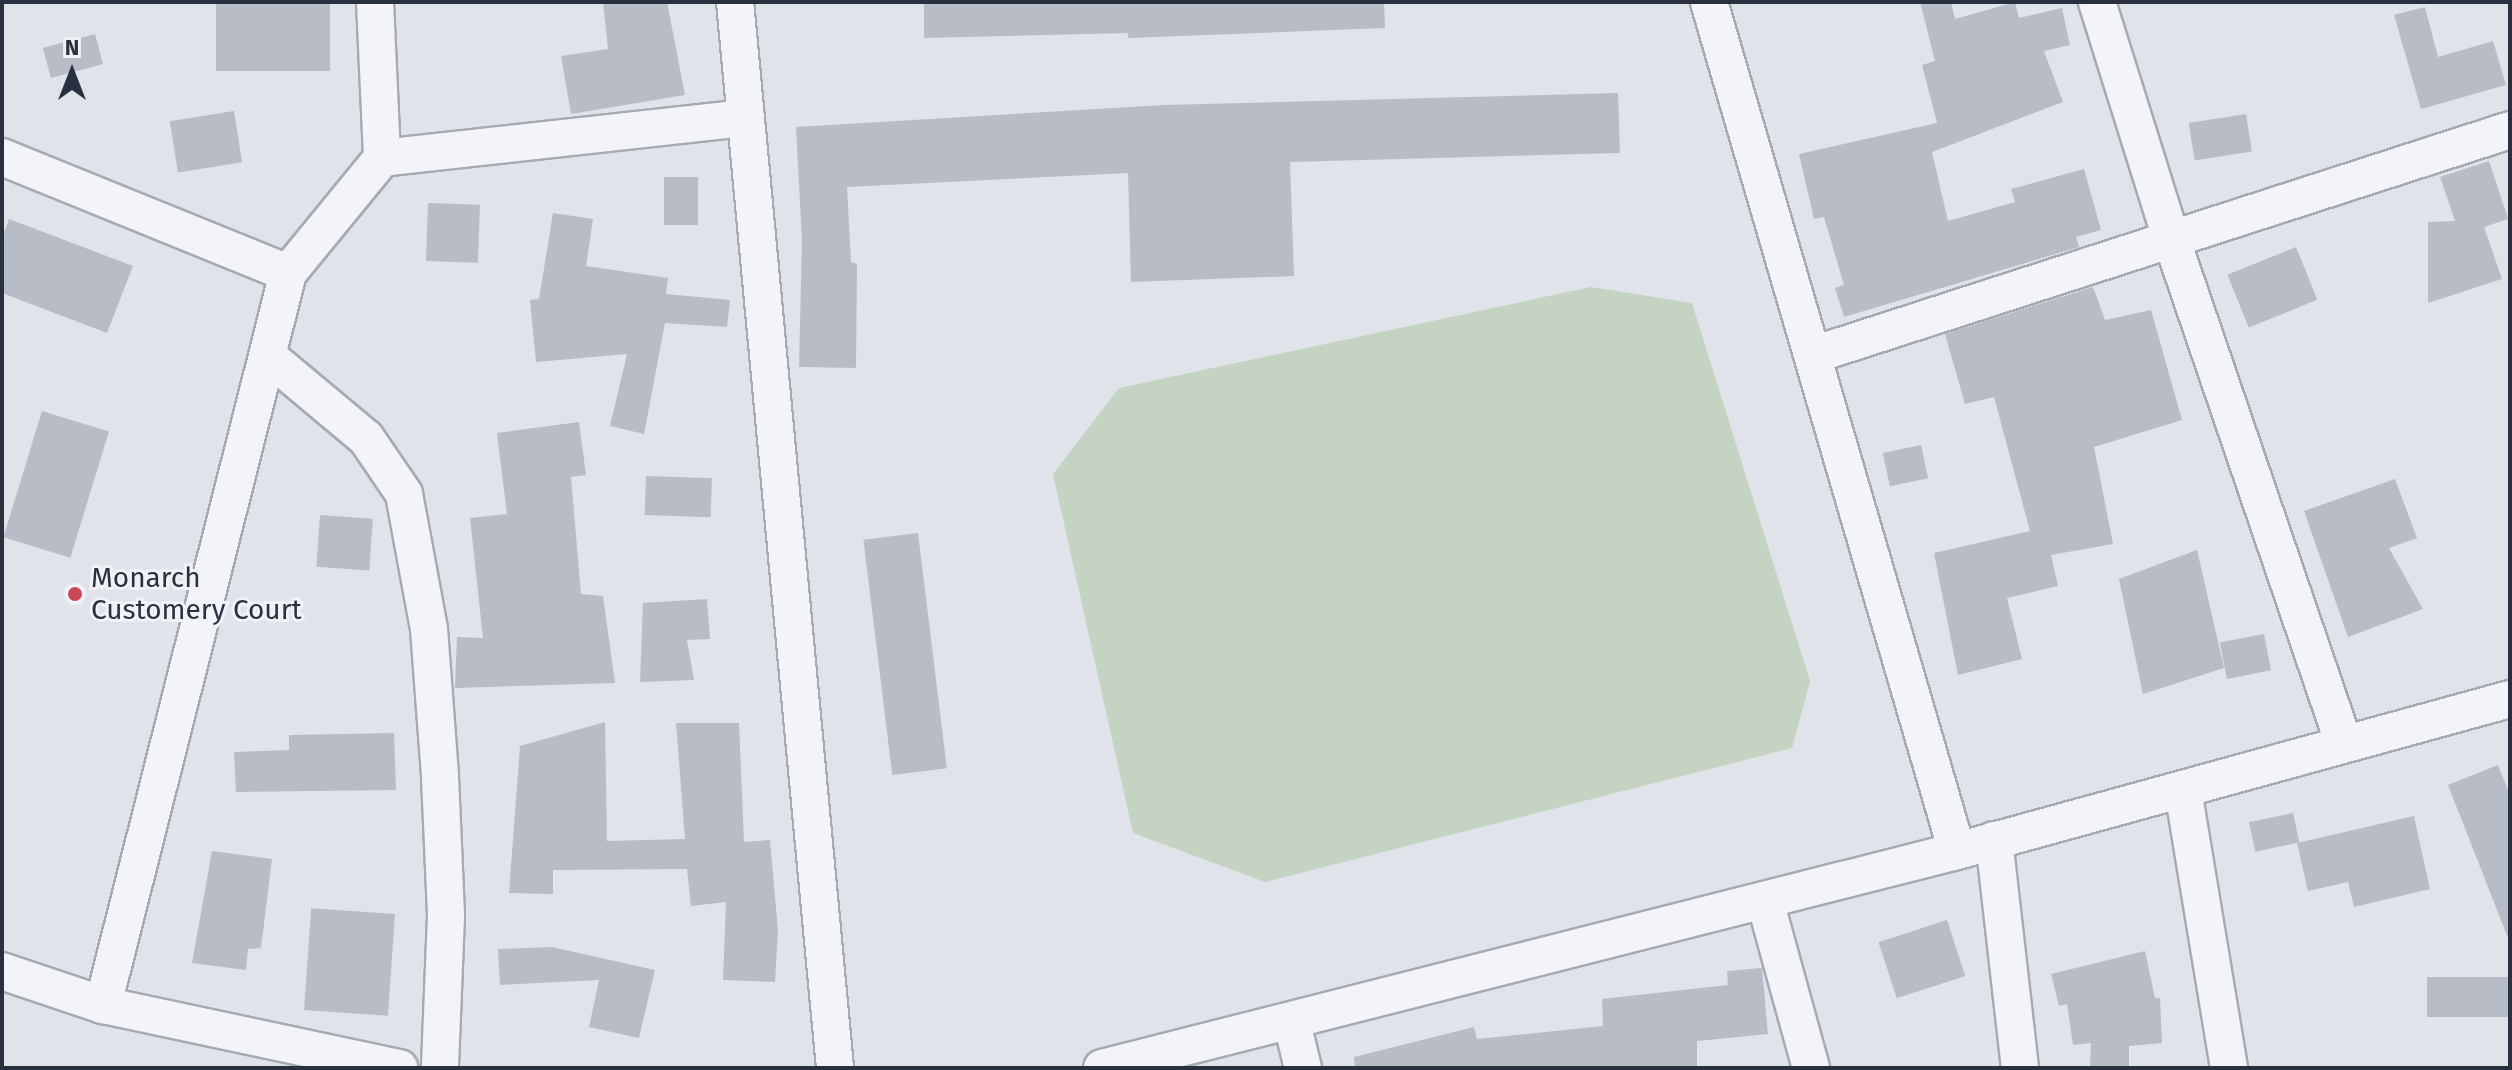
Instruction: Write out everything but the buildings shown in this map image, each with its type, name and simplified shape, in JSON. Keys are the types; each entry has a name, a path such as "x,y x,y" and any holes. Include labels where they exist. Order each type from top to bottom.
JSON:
{"street":[{"path":"103,1005 288,273 382,158 375,2"},
{"path":"735,2 835,1068"},
{"path":"1709,2 1957,851"},
{"path":"2097,2 2171,238 2344,744"},
{"path":"382,158 746,118"},
{"path":"1813,355 2510,130"},
{"path":"2,157 288,273"},
{"path":"269,357 366,438 404,494 429,629 440,777 446,916 440,1068"},
{"path":"1102,1068 1292,1023 1957,851 2510,699"},
{"path":"2183,790 2229,1068"},
{"path":"1994,840 2020,1068"},
{"path":"1765,901 1811,1068"},
{"path":"2,971 103,1005 386,1067"},
{"path":"1292,1023 1303,1068"}],"green space":[{"path":"1591,287 1692,303 1810,681 1792,748 1265,882 1133,833 1053,474 1119,388"}],"place":[{"name":"Monarch Customery Court","path":"75,594"}]}
